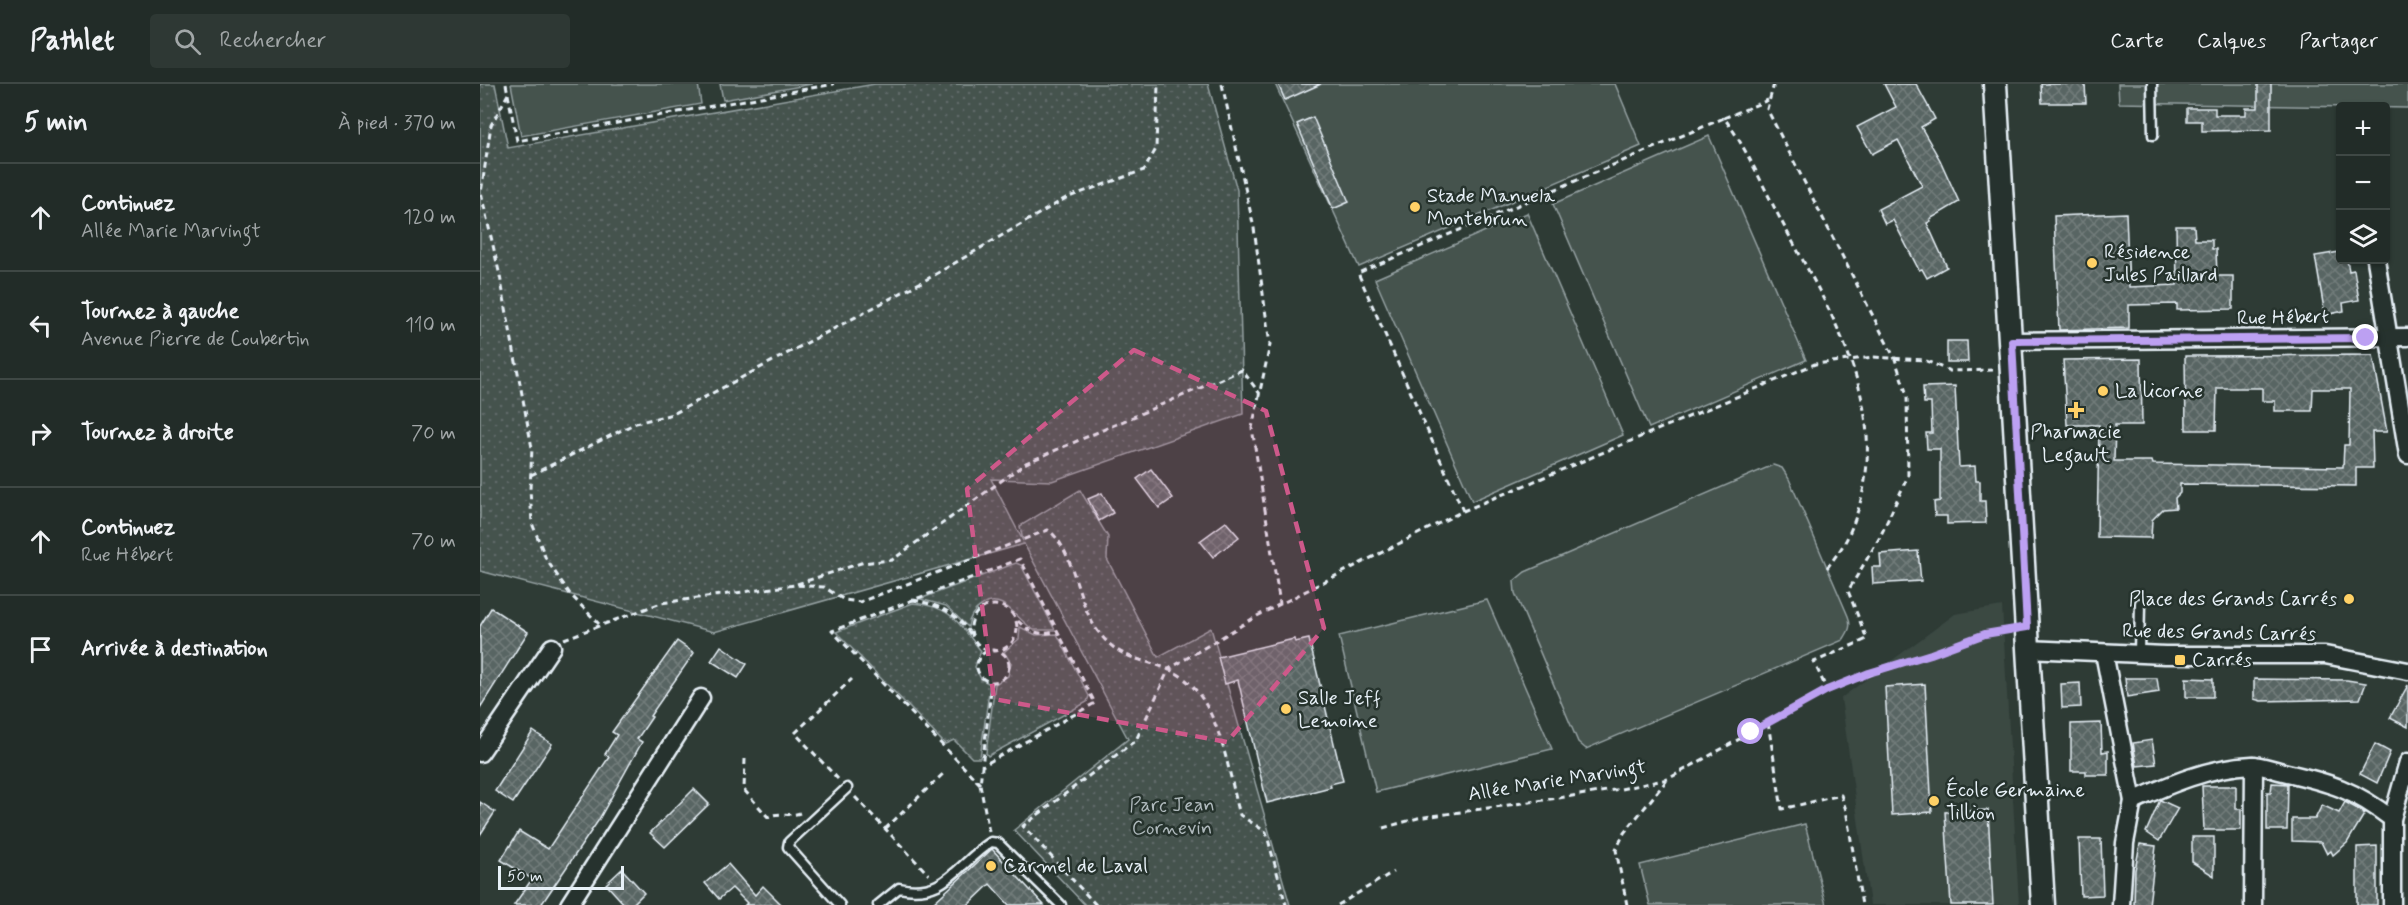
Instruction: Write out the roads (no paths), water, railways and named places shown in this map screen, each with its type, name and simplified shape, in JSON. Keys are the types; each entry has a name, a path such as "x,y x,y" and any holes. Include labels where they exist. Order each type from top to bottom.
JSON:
{"street":[{"path":"1995,84 2012,341 2043,905"},
{"path":"2377,264 2408,455"},
{"name":"Rue Hébert","path":"2012,341 2408,337"},
{"name":"Rue des Grands Carrés","path":"2027,638 2104,653 2325,655 2408,671"},
{"path":"480,753 552,647"},
{"path":"2104,653 2133,801 2125,843 2121,905"},
{"path":"579,901 701,698"},
{"path":"2392,905 2392,819 2408,762"},
{"path":"2133,801 2176,782 2215,771 2254,765 2337,785 2371,803 2392,819"},
{"path":"2253,905 2254,765"}],"lane":[{"path":"2152,84 2153,135"},
{"path":"2139,654 2140,603"},
{"path":"840,905 788,847 789,842 846,788"},
{"path":"878,905 899,888 917,892 938,885 991,842 998,843 1061,905"}],"place":[{"name":"Stade Manuela Montebrun","path":"1415,207"},
{"name":"Résidence Jules Paillard","path":"2092,263"},
{"name":"La licorne","path":"2103,391"},
{"name":"Pharmacie Legault","path":"2076,410"},
{"name":"Place des Grands Carrés","path":"2349,599"},
{"name":"Carrés","path":"2180,660"},
{"name":"Salle Jeff Lemoine","path":"1286,709"},
{"name":"École Germaine Tillion","path":"1934,801"},
{"name":"Carmel de Laval","path":"991,866"}],"park label":[{"name":"Parc Jean Cornevin","path":"1172,816"}]}
